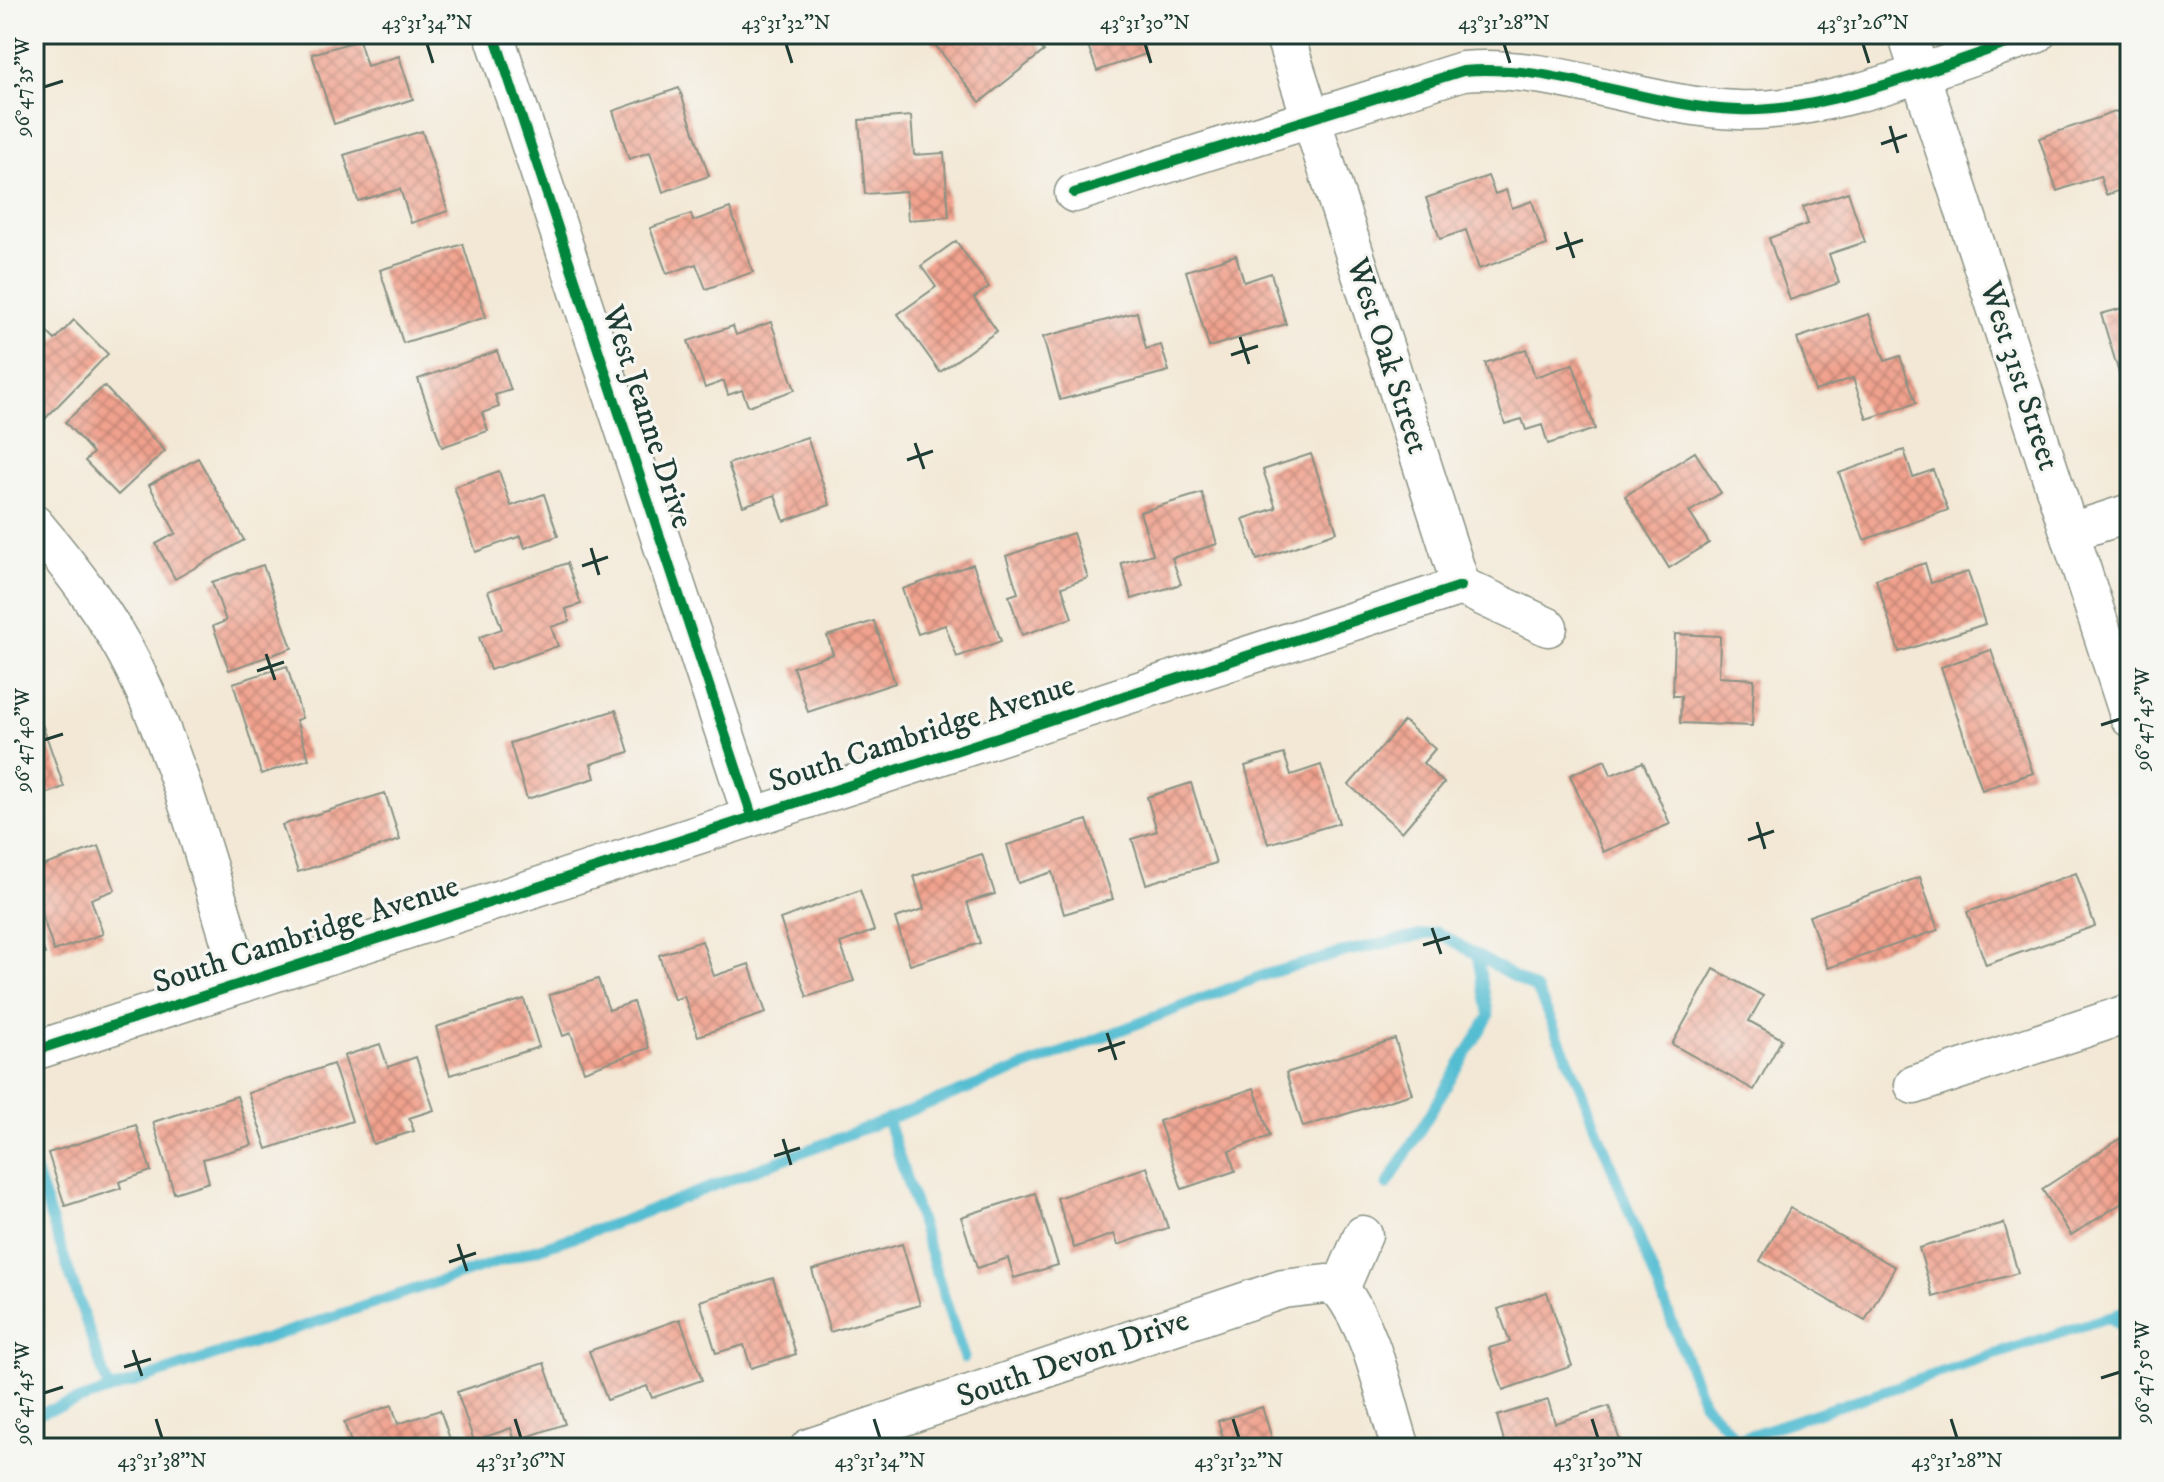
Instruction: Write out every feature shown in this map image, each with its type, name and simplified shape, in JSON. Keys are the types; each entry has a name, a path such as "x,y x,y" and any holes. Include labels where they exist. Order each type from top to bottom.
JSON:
{"street":[{"name":"West Jeanne Drive","path":"494,34 752,816"},
{"name":"West Oak Street","path":"1284,34 1461,586"},
{"name":"West 31st Street","path":"1907,34 2130,718"},
{"path":"1074,193 1451,74 1502,68 1686,105 1738,110 1798,108 2036,34"},
{"path":"2071,532 2130,513"},
{"path":"34,524 104,616 134,668 164,736 243,983"},
{"name":"South Cambridge Avenue","path":"34,1051 1461,586"},
{"path":"1461,586 1548,627"},
{"path":"1914,1085 2130,1013"},
{"path":"1363,1235 1340,1289 1353,1306 1363,1329 1401,1448"},
{"name":"South Devon Drive","path":"809,1448 1283,1289 1326,1284 1340,1289"}],"building":[{"path":"941,34 985,34 990,41 999,34 1030,34 1044,51 980,102 932,41"},
{"path":"1084,34 1139,34 1146,54 1097,71"},
{"path":"359,40 367,66 399,56 413,99 334,124 312,54"},
{"path":"679,88 709,176 663,192 650,152 629,159 613,111"},
{"path":"2118,111 2130,147 2130,187 2106,195 2100,176 2057,191 2039,138"},
{"path":"911,116 914,155 944,153 949,217 908,220 906,191 865,194 859,120"},
{"path":"422,131 448,211 411,223 400,189 358,201 344,155"},
{"path":"1488,176 1495,194 1506,190 1512,208 1532,201 1547,245 1479,269 1466,230 1440,239 1426,198"},
{"path":"1848,192 1865,242 1829,254 1839,283 1790,300 1769,238 1808,224 1803,207"},
{"path":"730,208 753,272 706,289 696,264 667,274 650,228 691,214 693,221"},
{"path":"956,241 989,287 974,298 997,331 940,372 898,314 936,287 921,266"},
{"path":"463,244 486,317 403,343 380,270"},
{"path":"1236,255 1244,282 1271,273 1286,324 1209,347 1186,271"},
{"path":"2130,306 2130,406 2129,406 2101,314"},
{"path":"1137,312 1146,349 1161,345 1169,371 1060,400 1043,337"},
{"path":"1869,314 1885,361 1900,356 1916,403 1867,419 1853,378 1815,391 1797,338"},
{"path":"74,320 108,354 41,423 34,416 34,327 38,323 55,340"},
{"path":"771,322 795,390 748,406 742,390 728,395 724,381 705,388 688,341 733,326 736,335"},
{"path":"1526,349 1535,377 1573,364 1595,429 1548,444 1542,425 1526,430 1522,419 1505,424 1485,363"},
{"path":"497,351 511,390 495,395 499,407 482,413 488,431 442,447 418,379"},
{"path":"104,386 165,451 118,495 85,461 93,453 65,422"},
{"path":"807,437 830,505 784,521 775,495 743,506 728,464"},
{"path":"1904,450 1913,477 1933,470 1948,510 1864,540 1839,473"},
{"path":"1695,452 1721,493 1689,512 1709,543 1669,568 1625,496"},
{"path":"1311,454 1337,532 1257,560 1243,519 1276,508 1263,470"},
{"path":"198,458 244,540 175,579 156,544 176,533 149,485"},
{"path":"499,471 511,506 544,494 558,536 525,548 521,536 476,552 454,487"},
{"path":"1202,493 1217,544 1172,558 1181,584 1132,599 1121,563 1153,554 1140,512"},
{"path":"1073,533 1088,578 1062,587 1072,618 1022,635 1009,596 1018,593 1006,556"},
{"path":"567,563 581,604 566,609 569,621 551,627 558,646 490,670 479,637 502,629 488,591"},
{"path":"1925,563 1931,583 1968,572 1985,624 1899,652 1876,579"},
{"path":"973,564 1001,641 957,657 945,625 918,634 902,589"},
{"path":"263,565 292,648 229,670 213,626 226,621 212,582"},
{"path":"874,621 895,683 808,712 793,667 833,654 827,636"},
{"path":"1675,634 1720,636 1719,677 1754,679 1752,726 1680,723 1681,696 1673,696"},
{"path":"1991,650 2033,773 1982,790 1941,667"},
{"path":"287,666 302,718 296,720 309,759 261,774 233,683"},
{"path":"34,701 64,787 34,798"},
{"path":"616,710 629,752 591,764 595,778 527,799 510,743"},
{"path":"1404,721 1435,749 1423,763 1444,783 1402,832 1349,785"},
{"path":"1284,754 1291,775 1321,765 1339,823 1268,844 1245,766"},
{"path":"1605,760 1611,775 1643,762 1670,824 1603,852 1570,775"},
{"path":"1191,783 1216,863 1146,884 1132,839 1157,831 1147,797"},
{"path":"385,793 400,840 298,872 282,825"},
{"path":"1087,820 1113,899 1064,914 1052,872 1018,883 1007,845"},
{"path":"99,846 115,890 91,899 103,934 54,951 34,891 34,869"},
{"path":"982,854 995,894 967,902 980,943 910,965 895,918 924,909 914,876"},
{"path":"2076,873 2095,926 1986,965 1967,912"},
{"path":"1920,877 1938,930 1828,968 1809,916"},
{"path":"860,890 874,931 840,943 854,981 807,997 780,919"},
{"path":"34,923 45,954 34,958"},
{"path":"702,941 714,976 749,964 766,1013 698,1036 684,996 674,1000 659,955"},
{"path":"1714,969 1763,996 1749,1021 1782,1039 1754,1090 1672,1044"},
{"path":"598,979 609,1010 633,1002 649,1048 584,1071 571,1033 563,1036 549,995"},
{"path":"524,999 539,1047 450,1075 436,1027"},
{"path":"1395,1039 1412,1094 1303,1127 1286,1073"},
{"path":"380,1044 388,1067 416,1057 434,1110 409,1118 414,1131 373,1144 344,1056"},
{"path":"333,1064 352,1121 267,1149 248,1093"},
{"path":"1254,1088 1270,1136 1229,1151 1235,1171 1182,1189 1159,1121"},
{"path":"237,1096 252,1145 203,1159 209,1182 174,1193 153,1122"},
{"path":"136,1125 151,1171 119,1182 121,1188 65,1206 48,1153"},
{"path":"2130,1132 2130,1198 2071,1235 2042,1189"},
{"path":"1147,1167 1168,1228 1118,1245 1114,1234 1074,1248 1057,1198"},
{"path":"1035,1193 1058,1265 1014,1278 1008,1258 977,1268 961,1217"},
{"path":"1790,1208 1895,1267 1865,1321 1760,1261"},
{"path":"2004,1223 2018,1273 1933,1297 1919,1248"},
{"path":"902,1244 920,1305 830,1332 812,1270"},
{"path":"773,1278 796,1354 751,1368 744,1345 716,1353 700,1301"},
{"path":"1547,1292 1572,1366 1503,1390 1489,1348 1510,1342 1498,1309"},
{"path":"680,1319 702,1380 652,1398 647,1386 607,1400 589,1351"},
{"path":"544,1363 565,1424 515,1441 511,1428 474,1441 457,1392"},
{"path":"1548,1400 1555,1423 1609,1406 1622,1448 1506,1448 1497,1416"},
{"path":"392,1405 398,1424 440,1410 453,1448 353,1448 344,1422"},
{"path":"1262,1407 1275,1448 1226,1448 1218,1421"}],"waterway":[{"path":"34,1415 622,1221 1267,974 1348,951 1437,932 1537,990 1581,1088 1703,1402 1737,1439 1789,1448"},
{"path":"1387,1185 1489,1016 1477,955"},
{"path":"887,1119 964,1358"},
{"path":"34,1168 109,1390"},
{"path":"1741,1438 2130,1310"},
{"path":"2107,1317 2130,1332"}],"cycle path":[{"path":"494,34 752,816"},
{"path":"1074,193 1463,71 1532,73 1703,107 1773,109 1810,104 1888,84 2036,34"},
{"path":"34,1051 1461,586"}]}
